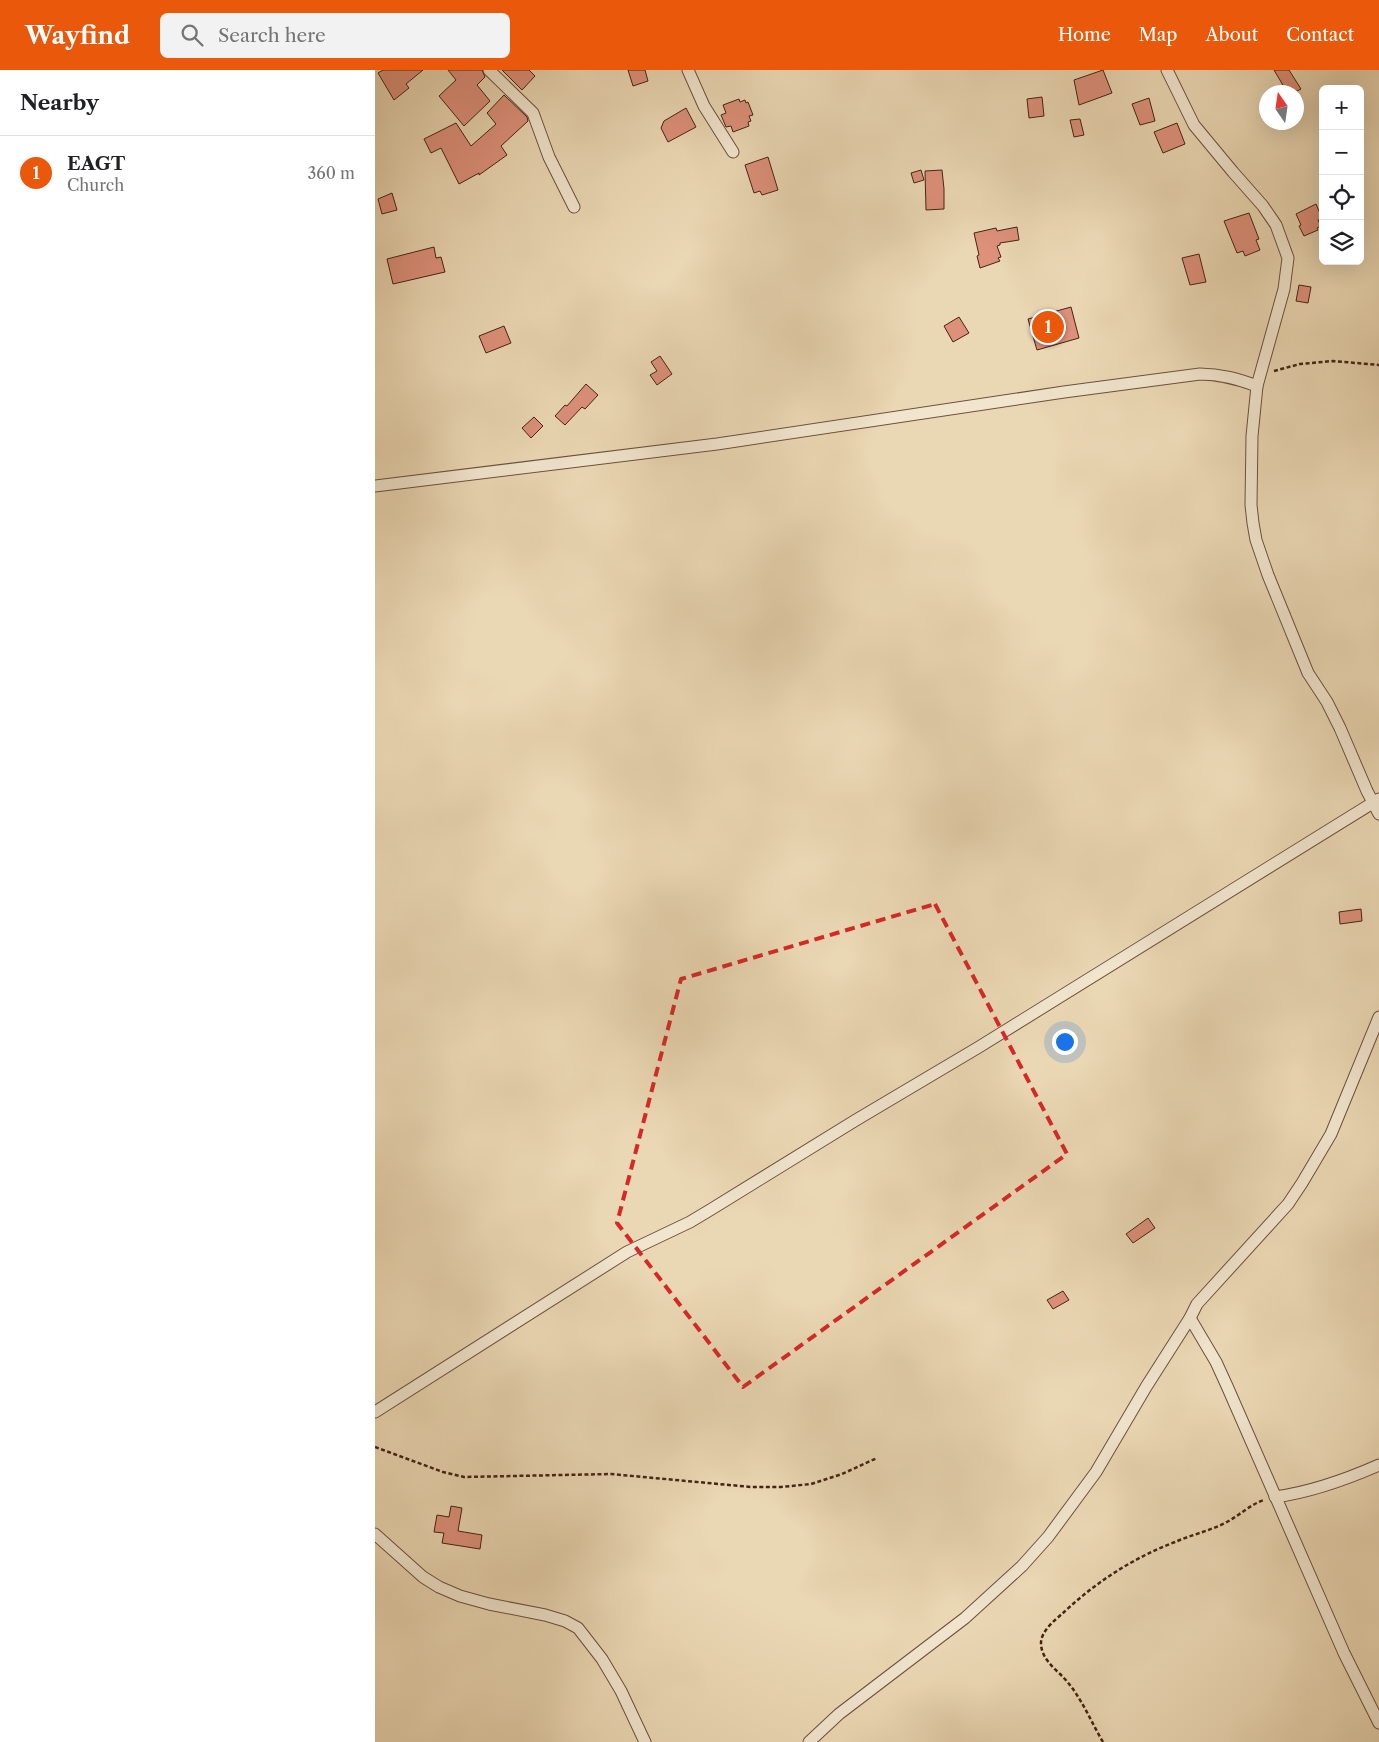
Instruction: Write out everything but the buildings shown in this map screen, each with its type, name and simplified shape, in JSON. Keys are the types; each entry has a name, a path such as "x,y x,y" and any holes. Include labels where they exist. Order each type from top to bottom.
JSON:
{"street":[{"path":"489,70 533,113 552,165 574,207"},
{"path":"688,70 705,106 733,152"},
{"path":"1167,70 1194,125 1263,206 1276,225 1288,258 1285,290 1257,386 1252,436 1251,495 1253,523 1256,540 1269,575 1309,673 1327,702 1376,800 1379,814"},
{"path":"375,486 707,446 1064,392 1201,374 1218,374 1237,378 1257,386"},
{"path":"375,1412 627,1252 648,1240 690,1222 710,1210 1376,800"},
{"path":"809,1742 839,1714 965,1618 1023,1566 1049,1537 1095,1472 1197,1304 1288,1204 1302,1183 1331,1134 1379,1017"},
{"path":"1190,1318 1224,1378 1344,1653 1379,1723"},
{"path":"1275,1497 1302,1493 1335,1484 1379,1465"},
{"path":"375,1534 423,1577 439,1587 460,1596 489,1604 545,1615 565,1621 578,1628 602,1660 621,1691 645,1742"}],"path":[{"path":"1260,374 1300,364 1333,361 1379,365"},
{"path":"375,1447 443,1472 464,1477 611,1474 751,1487 811,1484 842,1474 877,1458"},
{"path":"1103,1742 1080,1698 1051,1665 1042,1651 1041,1642 1044,1634 1053,1622 1081,1596 1123,1567 1147,1554 1227,1522 1257,1503 1275,1497"}],"highlighted area":[{"path":"935,904 1067,1154 743,1387 617,1223 681,979"}],"place":[{"name":"EAGT","path":"1048,327"}]}
